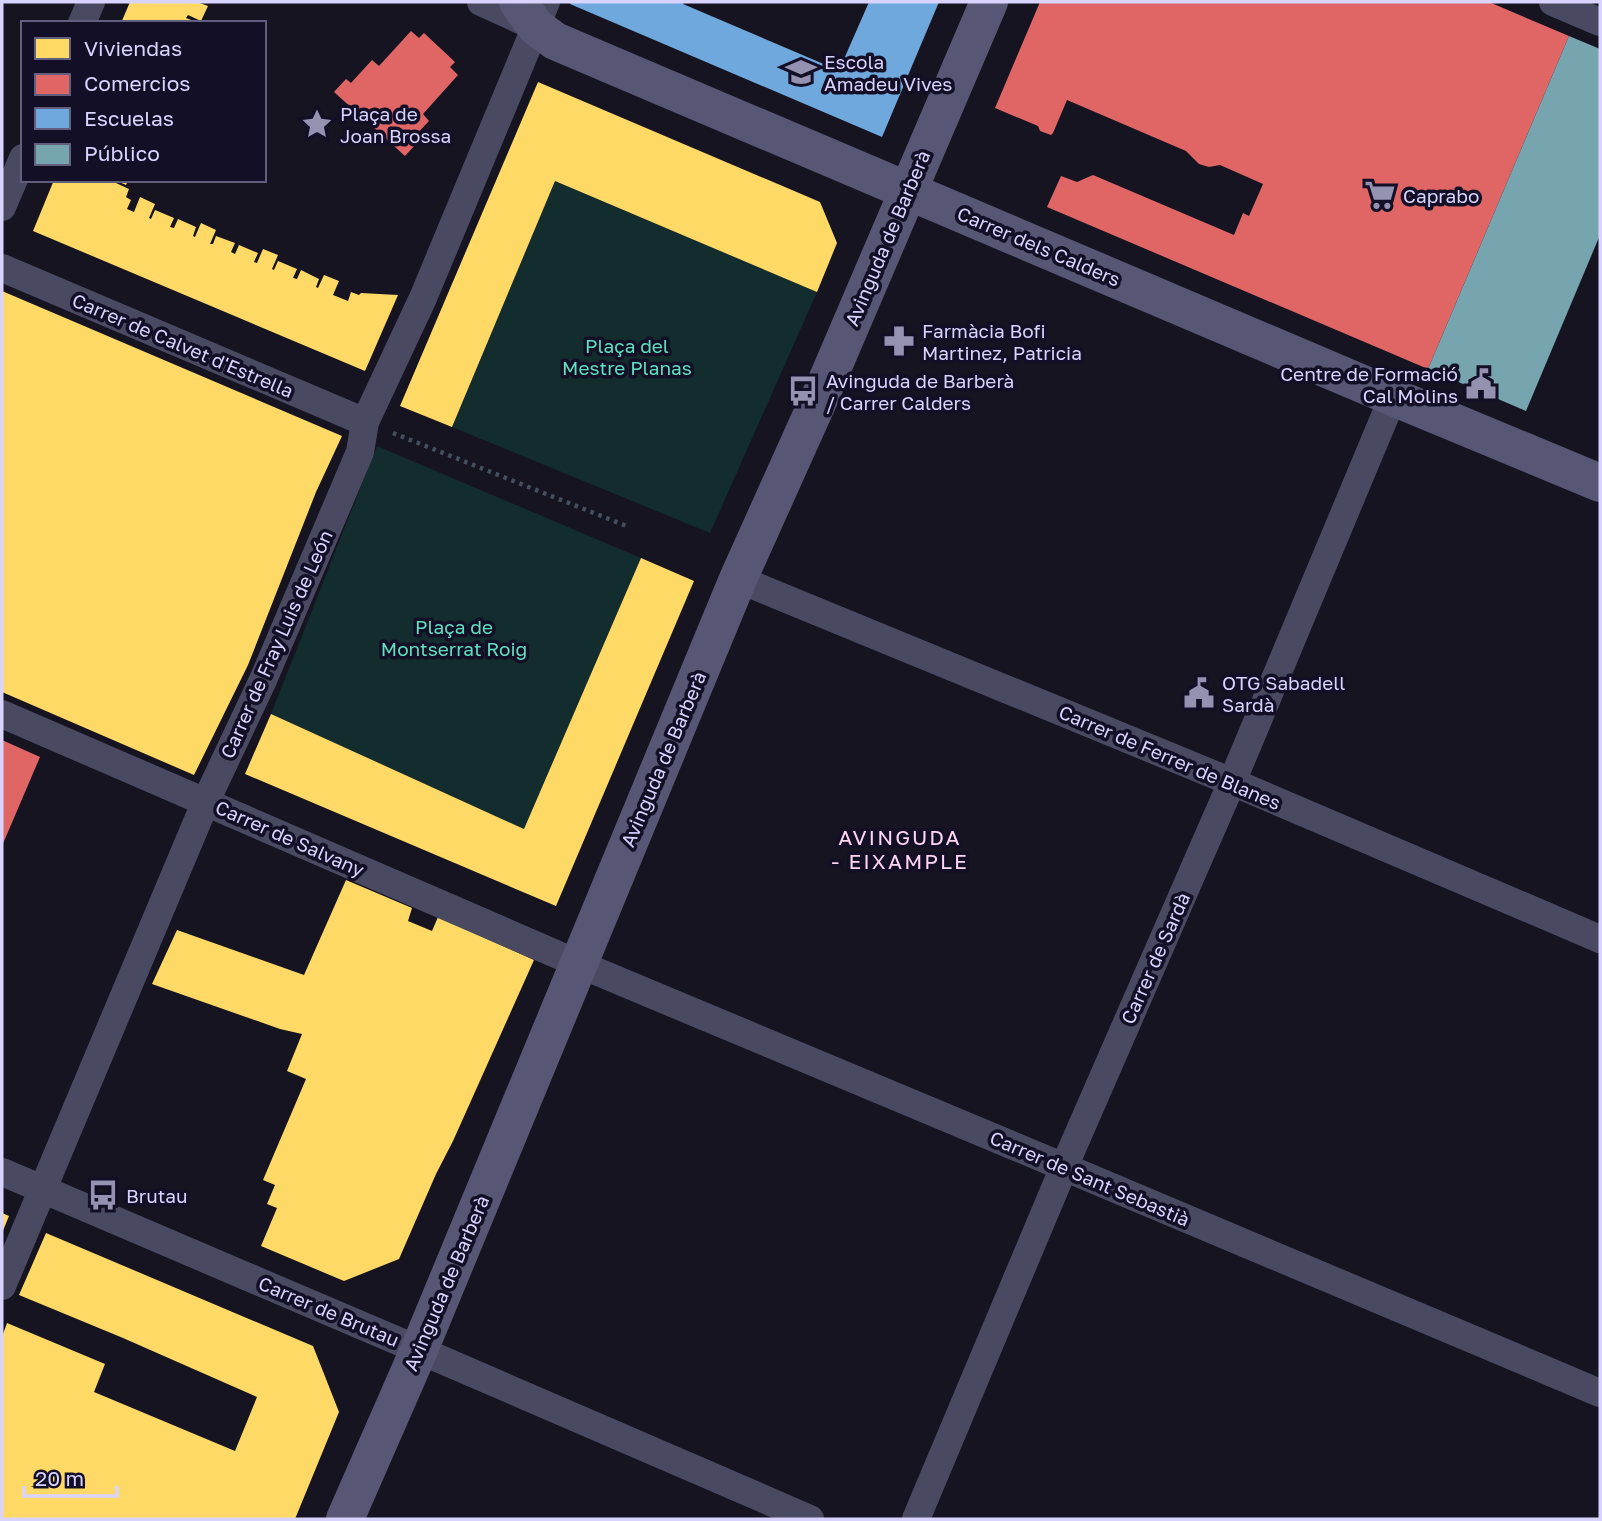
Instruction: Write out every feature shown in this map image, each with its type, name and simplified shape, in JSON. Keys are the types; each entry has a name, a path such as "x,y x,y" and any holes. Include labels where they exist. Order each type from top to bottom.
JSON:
{"street":[{"path":"83,21 91,2"},
{"name":"Carrer dels Calders","path":"481,2 533,10 555,41 1600,484"},
{"name":"Avinguda de Barberà","path":"345,1519 419,1350 738,579 989,2"},
{"path":"1554,2 1600,22"},
{"name":"Carrer de Fray Luis de León","path":"2,1286 206,801 263,680 360,452 365,422 424,298 533,10"},
{"path":"2,207 21,163"},
{"name":"Carrer de Calvet d'Estrella","path":"2,268 365,422"},
{"name":"Carrer de Sardà","path":"916,1519 1064,1167 1232,782 1393,397"},
{"name":"Carrer de Ferrer de Blanes","path":"738,579 1232,782 1600,939"},
{"name":"Carrer de Salvany","path":"2,714 579,964"},
{"name":"Carrer de Sant Sebastià","path":"579,964 1600,1393"},
{"name":"Carrer de Brutau","path":"2,1172 810,1519"}],"path":[{"path":"365,422 629,527"}],"green space":[{"name":"Plaça del Mestre Planas","path":"555,181 817,292 710,533 452,427"},
{"name":"Plaça de Montserrat Roig","path":"377,446 641,558 524,829 271,714"}],"building: Viviendas":[{"path":"130,2 197,2 208,6 201,21 188,15 186,18 194,21 122,21"},
{"path":"538,82 820,202 837,243 817,292 555,181 452,427 400,406"},
{"path":"53,182 116,182 129,189 126,197 131,200 127,209 134,212 140,197 155,204 149,218 151,219 155,210 174,218 170,227 174,228 178,219 196,227 195,237 201,223 216,230 210,244 213,244 216,236 235,243 231,252 235,254 239,245 258,253 254,262 257,263 263,249 278,255 272,269 274,270 278,261 297,269 293,278 297,279 301,270 319,279 318,288 324,275 339,281 333,295 348,301 351,292 359,295 398,295 365,371 33,231"},
{"path":"2,291 342,436 316,492 248,665 194,775 2,692"},
{"path":"641,558 694,581 556,906 245,774 271,714 524,829"},
{"path":"346,880 412,908 408,921 432,931 438,917 534,960 399,1259 344,1281 261,1246 277,1208 267,1204 275,1185 263,1180 306,1079 287,1071 302,1034 280,1029 152,984 177,930 304,975"},
{"path":"2,1213 9,1216 2,1233"},
{"path":"46,1233 313,1346 339,1412 295,1519 2,1519 2,1337 7,1323 105,1364 94,1392 235,1451 257,1397 19,1295"}],"building: Comercios":[{"name":"Caprabo","path":"1040,2 1489,2 1569,36 1428,369 1047,207 1061,176 1077,182 1093,175 1234,235 1243,213 1249,216 1263,184 1220,165 1209,167 1199,164 1186,151 1067,100 1051,135 1040,131 1038,126 995,108"},
{"path":"411,31 419,38 424,33 455,62 450,67 458,75 423,114 429,121 412,139 417,143 405,156 334,92 346,79 351,83 372,60 379,66"},
{"path":"2,740 40,757 2,846"}],"building: Escuelas":[{"name":"Escola Amadeu Vives","path":"684,2 683,4 826,65 831,53 844,59 869,2 939,2 882,137 570,4"}],"building: Público":[{"path":"1569,36 1600,49 1600,235 1526,411 1428,369"}],"place":[{"name":"Escola Amadeu Vives","path":"801,72"},
{"name":"Plaça de Joan Brossa","path":"317,124"},
{"name":"Caprabo","path":"1380,195"},
{"name":"Farmàcia Bofi Martinez, Patricia","path":"899,341"},
{"name":"Centre de Formació Cal Molins","path":"1481,384"},
{"name":"Avinguda de Barberà / Carrer Calders","path":"803,391"},
{"name":"OTG Sabadell Sardà","path":"1199,693"},
{"name":"Brutau","path":"103,1195"}],"district":[{"name":"AVINGUDA - EIXAMPLE","path":"900,849"}]}
